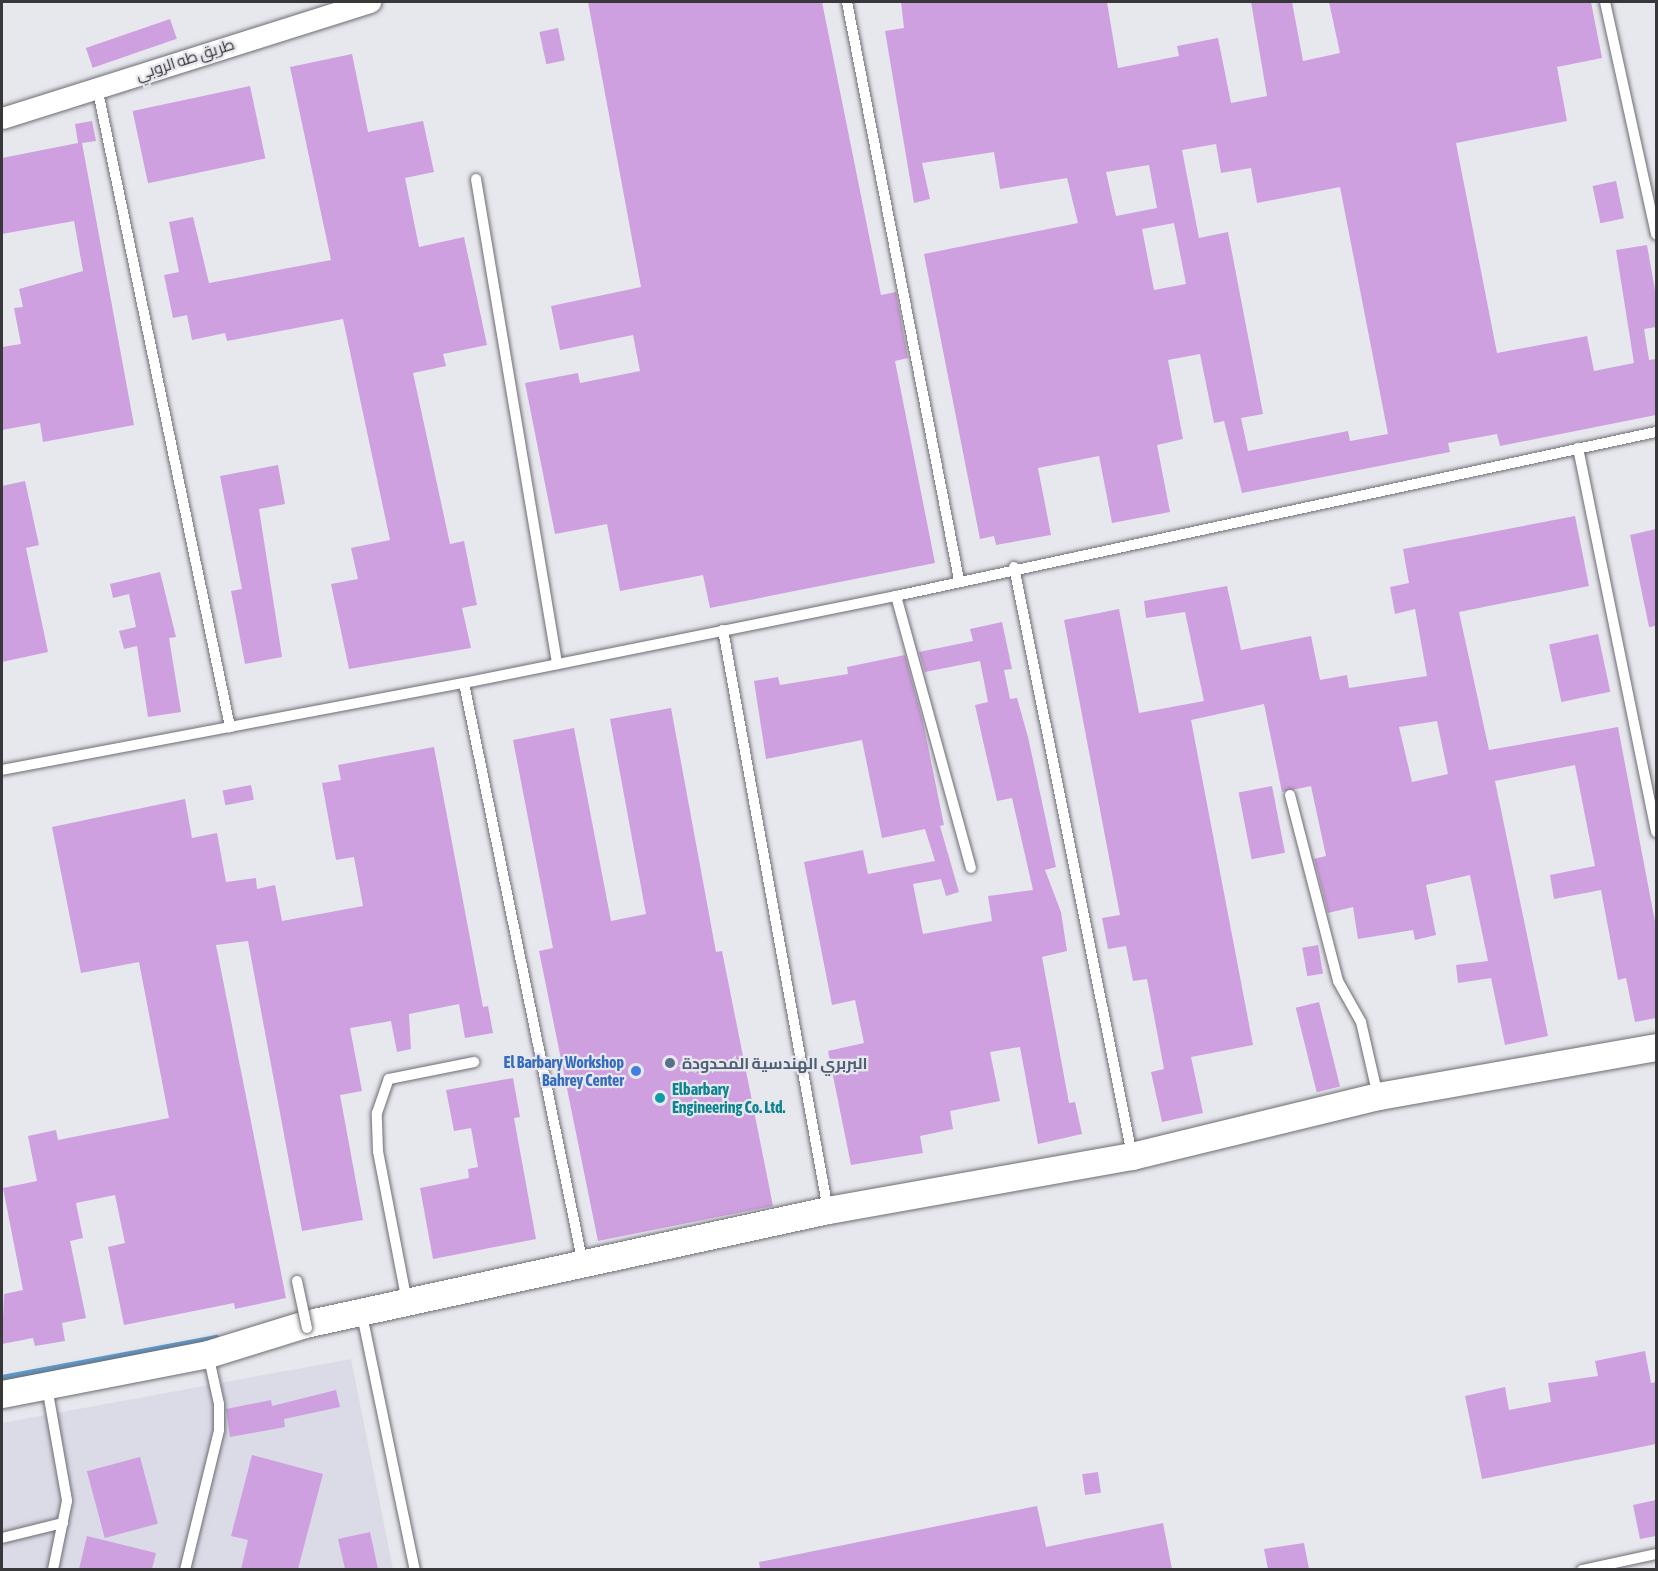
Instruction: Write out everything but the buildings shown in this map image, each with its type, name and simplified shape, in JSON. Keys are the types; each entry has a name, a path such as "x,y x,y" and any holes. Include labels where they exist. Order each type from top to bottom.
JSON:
{"street":[{"name":"طريق طه الروبي","path":"2,118 370,2"},
{"path":"2,1394 208,1354 306,1326 362,1315 407,1302 584,1267 828,1210 1132,1156 1378,1096 1656,1047"}],"lane":[{"path":"847,2 959,580"},
{"path":"1605,2 1656,234"},
{"path":"97,87 230,727"},
{"path":"476,178 557,664"},
{"path":"2,770 464,683 896,596 1014,567 1656,432"},
{"path":"1578,448 1656,832"},
{"path":"1014,567 1132,1156"},
{"path":"896,596 971,868"},
{"path":"723,630 828,1210"},
{"path":"464,683 584,1267"},
{"path":"1290,795 1338,981 1361,1022 1378,1096"},
{"path":"407,1302 380,1162 377,1113 388,1079 474,1062"},
{"path":"297,1281 306,1326"},
{"path":"362,1315 415,1569"},
{"path":"185,1569 219,1430 219,1404 208,1354"},
{"path":"46,1386 67,1501 53,1569"},
{"path":"2,1538 63,1523"},
{"path":"1582,1569 1656,1554"}],"shaded area":[{"path":"351,1359 393,1569 2,1570 2,1423"}],"waterway":[{"path":"2,1378 216,1338"}],"place":[{"name":"البربري الهندسية المحدودة","path":"670,1063"},
{"name":"El Barbary Workshop Bahrey Center","path":"636,1071"},
{"name":"Elbarbary Engineering Co. Ltd.","path":"660,1098"}]}
